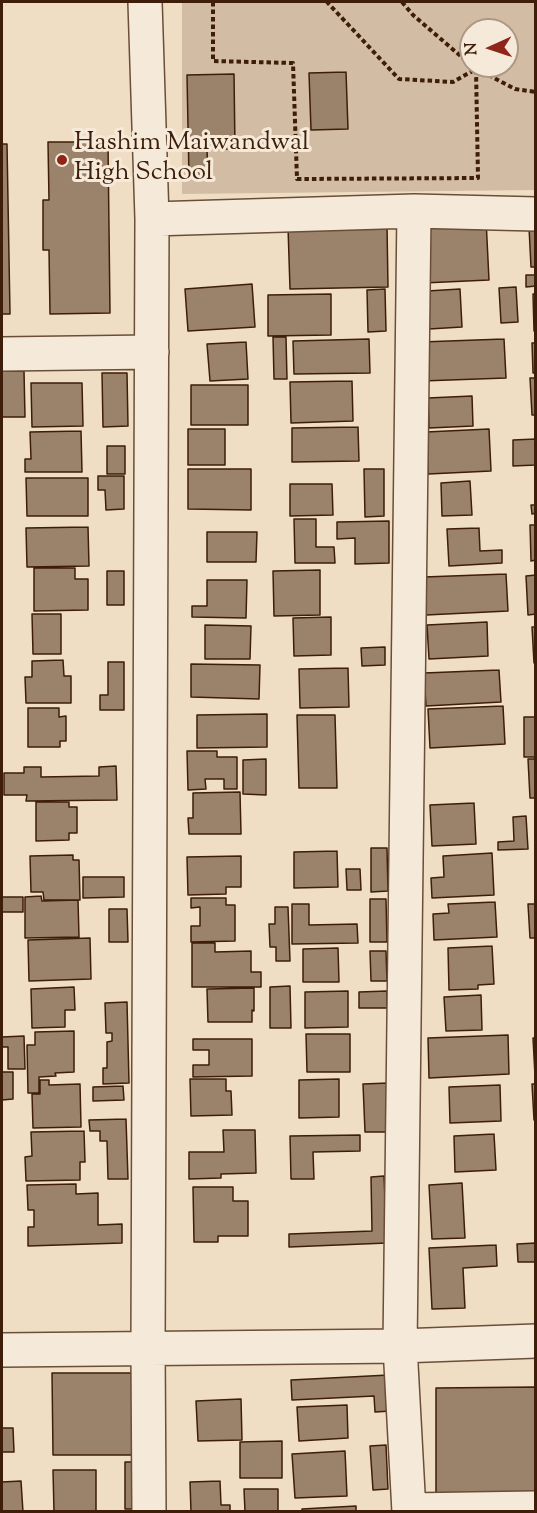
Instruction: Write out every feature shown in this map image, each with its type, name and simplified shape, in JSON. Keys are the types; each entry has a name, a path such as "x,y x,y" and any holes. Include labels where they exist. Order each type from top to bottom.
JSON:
{"street":[{"path":"145,2 152,219 149,1512"},
{"path":"152,219 414,211 536,214"},
{"path":"414,211 400,1346 409,1511 536,1508"},
{"path":"2,354 152,352"},
{"path":"2,1350 400,1346 536,1341"}],"path":[{"path":"213,2 213,61 293,63 297,179 478,178 474,78"},
{"path":"327,2 399,79 453,82 459,77"},
{"path":"402,2 413,15 459,54"},
{"path":"495,78 515,89 536,92"}],"shaded area":[{"path":"182,2 535,2 535,190 182,194"}],"building":[{"path":"346,72 348,129 311,130 309,73"},
{"path":"234,74 235,149 207,149 208,178 189,178 187,75"},
{"path":"48,142 108,142 110,313 50,314 49,250 43,250 43,200 49,200"},
{"path":"2,144 7,144 10,314 2,314"},
{"path":"486,219 489,280 423,283 421,222"},
{"path":"387,225 388,287 290,289 288,227"},
{"path":"529,227 536,227 536,267 531,267"},
{"path":"526,275 536,275 536,286 526,287"},
{"path":"252,284 255,327 188,331 185,289"},
{"path":"516,287 518,322 501,323 499,288"},
{"path":"385,289 386,331 368,332 367,290"},
{"path":"460,289 462,327 429,329 427,291"},
{"path":"331,294 331,335 268,336 268,295"},
{"path":"533,294 536,294 536,331 534,331"},
{"path":"273,337 286,337 287,379 274,379"},
{"path":"369,339 370,373 294,374 293,341"},
{"path":"504,339 506,378 422,381 421,342"},
{"path":"246,342 248,379 210,381 207,344"},
{"path":"532,343 536,343 536,373 533,373"},
{"path":"2,371 24,371 25,417 2,417"},
{"path":"102,373 127,373 128,426 103,427"},
{"path":"530,378 536,378 536,415 532,415"},
{"path":"352,381 353,421 291,423 290,382"},
{"path":"31,383 82,383 83,426 32,427"},
{"path":"191,385 248,385 248,425 191,425"},
{"path":"472,396 473,426 429,428 428,398"},
{"path":"358,427 359,461 292,462 292,428"},
{"path":"188,429 225,429 225,465 188,465"},
{"path":"489,429 491,471 428,474 426,432"},
{"path":"81,431 82,472 25,472 25,459 31,459 30,432"},
{"path":"536,439 536,465 513,466 513,440"},
{"path":"107,446 125,446 125,474 107,474"},
{"path":"188,469 251,469 251,510 188,509"},
{"path":"364,469 384,469 384,516 365,517"},
{"path":"98,476 124,476 124,509 106,510 105,490 98,490"},
{"path":"26,478 88,478 88,516 27,516"},
{"path":"470,481 472,515 442,516 441,483"},
{"path":"290,484 332,484 333,515 290,516"},
{"path":"531,505 536,505 536,513 532,514"},
{"path":"294,519 316,519 316,547 334,547 335,563 295,563"},
{"path":"389,521 389,563 355,564 355,538 337,539 337,522"},
{"path":"530,525 536,525 536,560 531,561"},
{"path":"88,527 89,566 27,567 26,528"},
{"path":"479,528 480,551 502,550 502,563 449,566 447,529"},
{"path":"207,532 257,532 256,562 207,562"},
{"path":"34,568 75,568 75,579 88,579 88,610 34,611"},
{"path":"320,570 320,615 274,616 273,571"},
{"path":"107,571 124,571 124,605 107,605"},
{"path":"506,574 508,611 426,615 424,577"},
{"path":"536,575 536,614 528,615 526,576"},
{"path":"207,580 247,580 246,618 192,617 192,606 207,606"},
{"path":"32,614 61,614 61,654 33,654"},
{"path":"331,617 331,655 294,656 293,618"},
{"path":"487,622 488,656 429,659 427,625"},
{"path":"205,625 251,626 250,659 205,659"},
{"path":"532,627 536,627 536,663 534,663"},
{"path":"385,647 385,665 362,666 361,648"},
{"path":"63,660 64,676 71,676 71,703 26,703 25,677 32,677 32,661"},
{"path":"108,662 124,662 124,710 100,710 100,695 108,695"},
{"path":"191,664 260,665 259,699 191,697"},
{"path":"348,668 349,707 300,708 299,669"},
{"path":"499,670 501,702 426,706 424,673"},
{"path":"503,706 505,744 430,748 428,709"},
{"path":"28,708 59,708 59,717 66,716 66,741 60,741 60,747 28,747"},
{"path":"267,714 267,747 197,748 197,715"},
{"path":"297,715 335,715 337,788 299,788"},
{"path":"524,717 536,717 536,757 524,757"},
{"path":"187,751 217,751 217,757 237,757 237,789 224,789 224,779 205,779 206,789 188,790"},
{"path":"266,759 266,795 243,794 243,760"},
{"path":"528,759 536,759 536,798 530,798"},
{"path":"116,766 117,800 26,801 27,795 4,795 4,773 24,773 24,767 41,767 41,777 99,776 99,767"},
{"path":"240,792 241,834 189,834 188,818 193,818 193,793"},
{"path":"36,802 69,802 69,807 77,807 77,833 69,833 69,840 36,841"},
{"path":"474,803 476,844 432,846 430,805"},
{"path":"526,816 528,849 498,850 498,842 514,841 513,817"},
{"path":"371,848 387,848 388,891 371,892"},
{"path":"337,851 338,887 294,888 294,852"},
{"path":"492,853 494,895 432,898 431,878 444,877 443,856"},
{"path":"73,855 73,860 79,860 80,900 44,900 43,892 31,892 30,856"},
{"path":"241,856 241,887 226,887 226,894 188,895 187,857"},
{"path":"346,869 360,869 361,890 347,890"},
{"path":"83,877 124,877 124,897 83,898"},
{"path":"41,896 42,901 78,900 79,937 25,938 25,897"},
{"path":"2,897 23,897 23,912 2,912"},
{"path":"191,898 226,898 226,905 235,905 235,941 191,942 191,926 200,926 200,907 191,908"},
{"path":"370,899 386,899 387,942 370,942"},
{"path":"495,902 497,937 434,940 433,914 449,913 448,904"},
{"path":"292,904 309,904 309,925 357,924 358,943 292,944"},
{"path":"528,904 536,904 536,938 530,938"},
{"path":"275,907 288,907 290,961 276,961 276,947 270,947 269,924 275,924"},
{"path":"109,909 127,909 128,942 109,942"},
{"path":"90,938 91,979 29,981 28,940"},
{"path":"192,943 215,943 215,952 251,951 251,972 261,972 261,987 192,987"},
{"path":"492,946 494,984 478,985 478,989 449,990 448,948"},
{"path":"338,948 339,982 303,982 303,949"},
{"path":"370,951 386,951 387,981 371,981"},
{"path":"290,986 291,1028 270,1028 270,987"},
{"path":"74,987 75,1010 65,1010 65,1027 32,1028 31,989"},
{"path":"254,988 252,1022 208,1022 207,989"},
{"path":"348,991 348,1027 305,1028 305,992"},
{"path":"387,991 387,1008 359,1008 359,992"},
{"path":"481,995 482,1030 446,1031 444,997"},
{"path":"127,1002 129,1083 103,1084 103,1068 107,1068 107,1042 112,1041 112,1033 106,1033 105,1003"},
{"path":"74,1031 74,1072 39,1077 39,1093 28,1093 27,1045 35,1045 35,1032"},
{"path":"306,1034 350,1034 350,1072 307,1072"},
{"path":"508,1035 509,1074 429,1078 428,1038"},
{"path":"24,1036 25,1069 8,1069 8,1047 2,1047 2,1037"},
{"path":"533,1038 536,1038 536,1076 535,1076"},
{"path":"193,1039 252,1039 252,1076 193,1077 193,1065 209,1065 209,1050 193,1050"},
{"path":"2,1072 13,1072 13,1099 2,1100"},
{"path":"190,1079 226,1079 226,1091 231,1091 232,1115 191,1116"},
{"path":"339,1079 339,1117 299,1118 299,1080"},
{"path":"40,1080 49,1080 49,1085 80,1084 81,1127 33,1128 32,1094 40,1094"},
{"path":"389,1083 391,1132 365,1132 363,1084"},
{"path":"532,1084 536,1084 536,1120 534,1120"},
{"path":"500,1085 501,1121 450,1123 449,1087"},
{"path":"123,1086 124,1100 93,1101 93,1087"},
{"path":"126,1119 128,1179 108,1179 107,1141 100,1141 100,1131 90,1131 89,1120"},
{"path":"223,1130 255,1130 256,1173 221,1174 221,1178 189,1179 189,1152 224,1152"},
{"path":"84,1131 85,1162 80,1162 80,1180 26,1181 25,1157 32,1156 31,1132"},
{"path":"494,1134 496,1170 455,1172 454,1136"},
{"path":"360,1135 360,1151 313,1152 314,1179 291,1179 290,1136"},
{"path":"384,1176 387,1243 289,1247 289,1234 372,1231 371,1177"},
{"path":"462,1183 465,1238 432,1239 429,1185"},
{"path":"76,1184 76,1194 98,1193 98,1225 122,1224 122,1243 28,1246 28,1227 34,1227 34,1210 28,1210 27,1185"},
{"path":"193,1187 233,1187 233,1201 248,1201 248,1236 218,1236 218,1242 194,1242"},
{"path":"536,1243 536,1262 518,1262 517,1244"},
{"path":"496,1245 497,1266 463,1268 465,1308 432,1309 429,1248"},
{"path":"52,1373 134,1373 134,1455 53,1455"},
{"path":"389,1375 391,1411 375,1412 374,1396 292,1400 291,1380"},
{"path":"536,1387 536,1499 436,1499 436,1388"},
{"path":"241,1399 242,1440 198,1441 196,1401"},
{"path":"347,1405 348,1438 299,1441 297,1407"},
{"path":"2,1428 13,1428 14,1452 2,1452"},
{"path":"282,1441 282,1478 240,1478 240,1442"},
{"path":"386,1445 388,1489 373,1490 370,1446"},
{"path":"345,1451 347,1496 295,1498 292,1454"},
{"path":"125,1462 139,1462 139,1509 125,1509"},
{"path":"53,1470 96,1470 96,1512 54,1512"},
{"path":"21,1481 23,1512 2,1512 2,1482"},
{"path":"220,1481 221,1505 230,1505 230,1512 191,1512 190,1482"},
{"path":"244,1489 278,1489 278,1512 245,1512"},
{"path":"356,1506 356,1512 302,1512 302,1509"}],"place":[{"name":"Hashim Maiwandwal High School","path":"62,160"}]}
